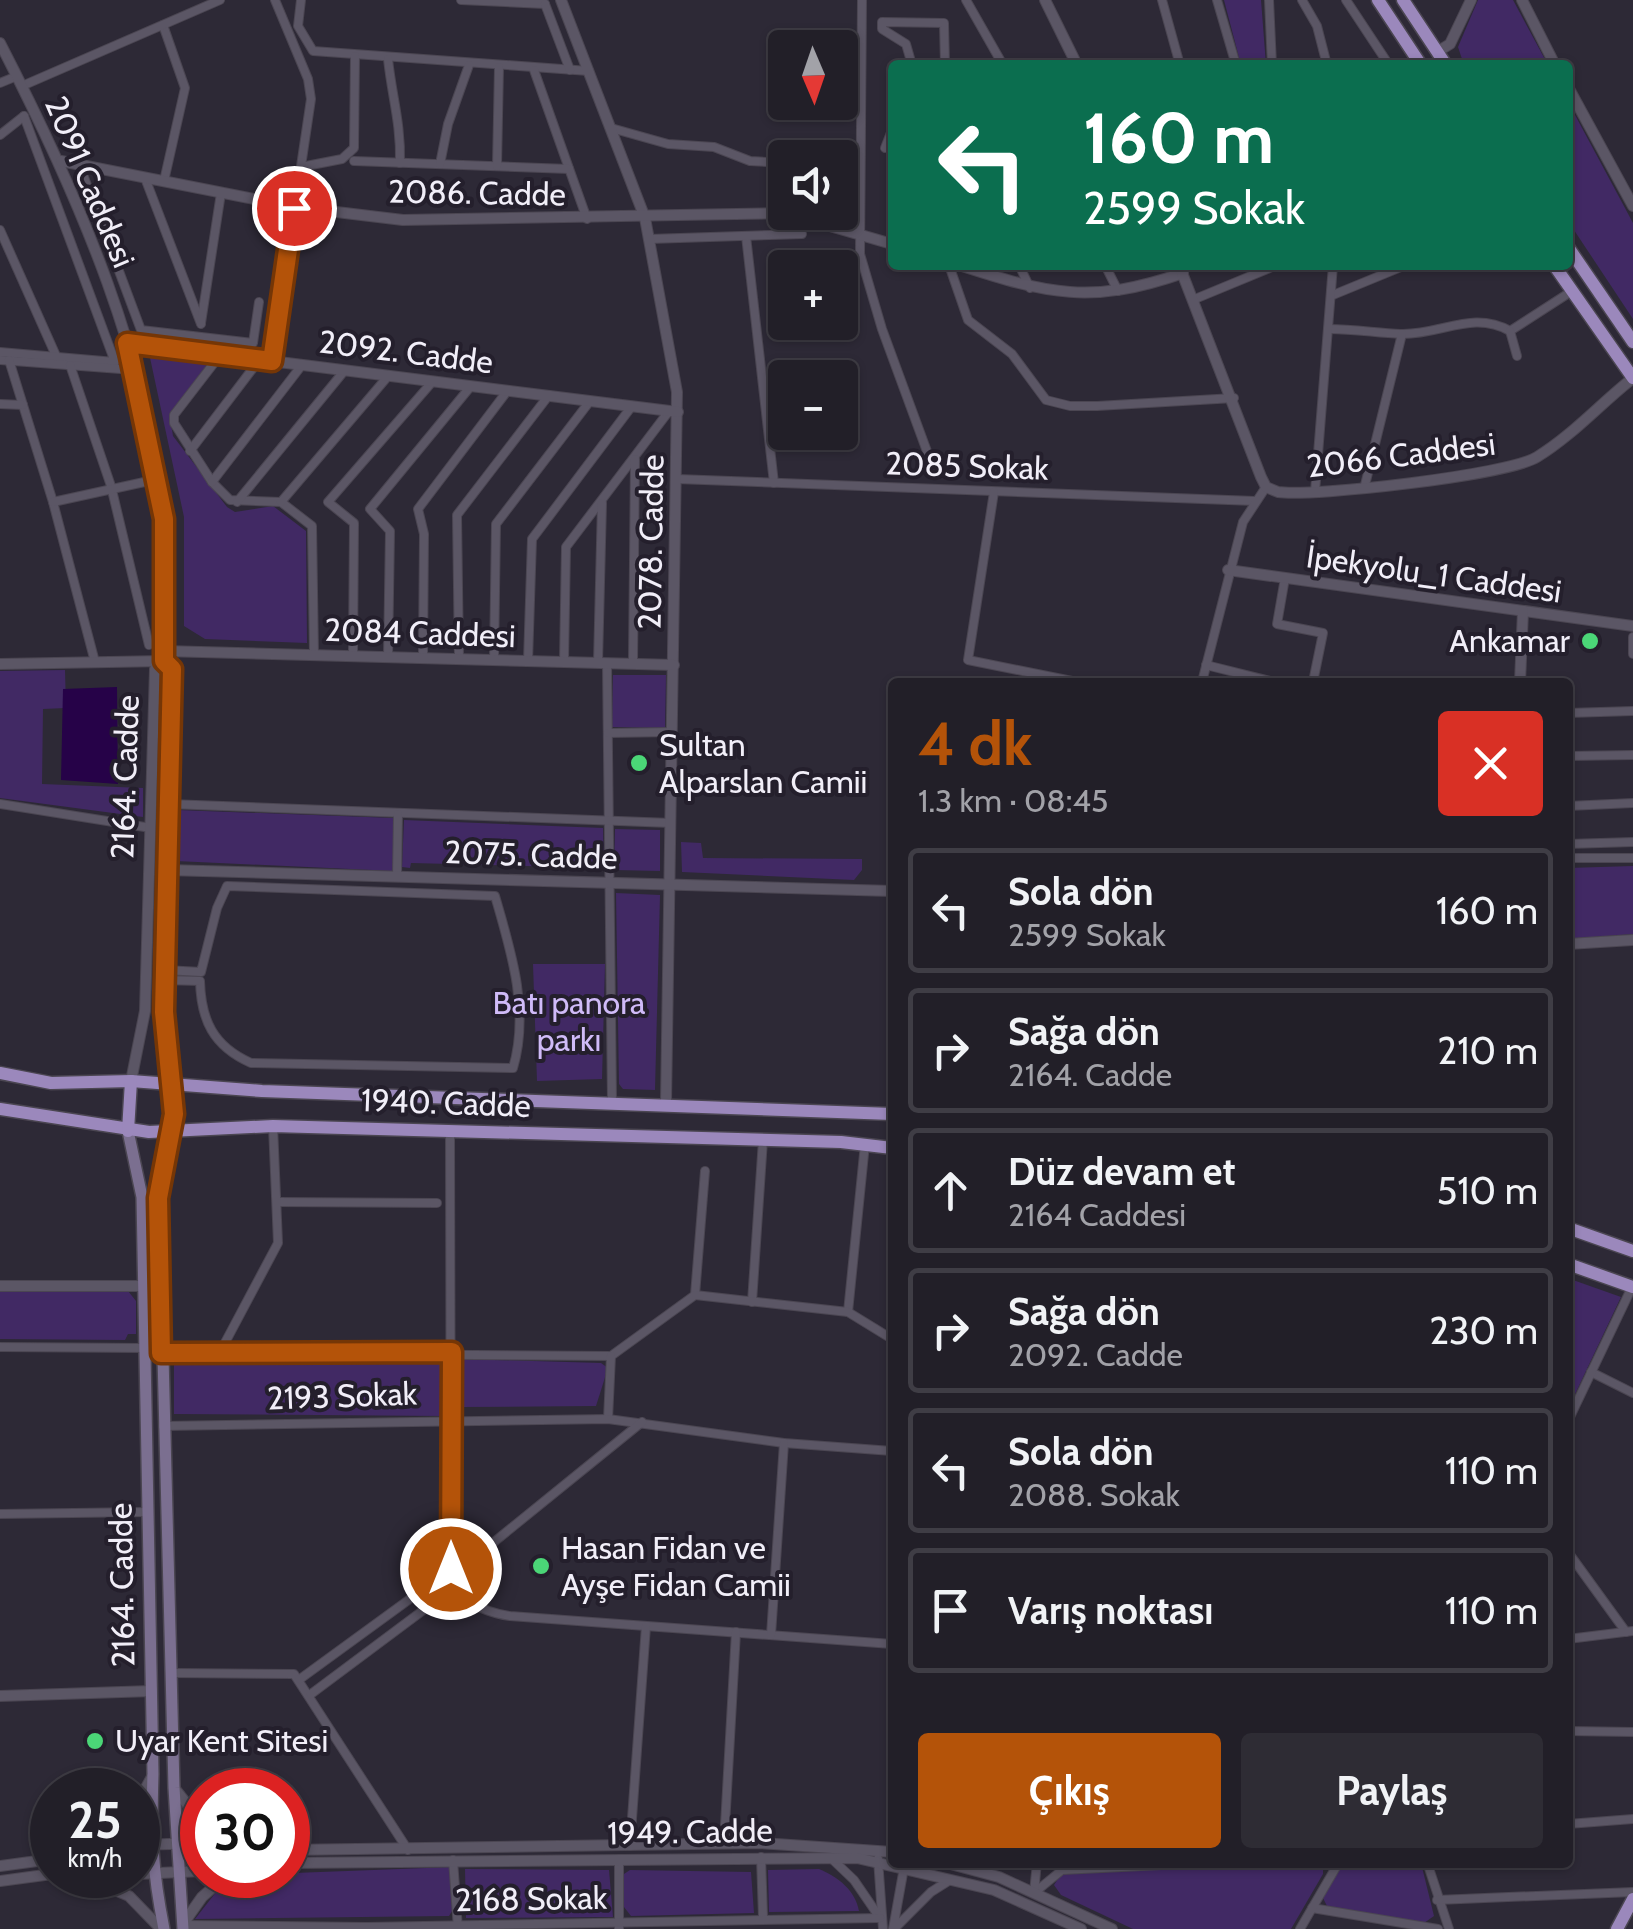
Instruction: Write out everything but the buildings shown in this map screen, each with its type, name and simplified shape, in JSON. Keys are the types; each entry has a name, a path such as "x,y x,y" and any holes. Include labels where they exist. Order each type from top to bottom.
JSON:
{"main road":[{"path":"1378,0 1418,60"},
{"path":"1402,0 1443,60"},
{"path":"1573,255 1633,342"},
{"path":"1557,270 1633,378"},
{"name":"1940. Cadde","path":"0,1073 51,1083 130,1082 262,1091 888,1114"},
{"name":"2164. Cadde","path":"130,1082 128,1131 142,1197 154,1768"},
{"name":"2164. Cadde","path":"171,1084 173,1130 158,1198 174,1788 180,1833"},
{"name":"1940. Cadde","path":"0,1109 128,1131 273,1126 763,1140 888,1147"},
{"path":"1573,1230 1633,1251"},
{"path":"1573,1270 1633,1287"},
{"name":"2164. Cadde","path":"157,1898 163,1929"},
{"name":"2164. Cadde","path":"182,1898 183,1927"},
{"path":"1617,1929 1633,1900"}],"street":[{"path":"0,83 20,81 220,0"},
{"path":"190,450 266,360 311,92 275,0"},
{"path":"300,0 298,26 305,43 313,50 499,68 589,71"},
{"path":"461,0 544,2 570,70"},
{"name":"2078. Cadde","path":"561,0 644,218 674,411 677,479 666,1103"},
{"path":"862,0 858,156 862,260 882,329 932,465"},
{"path":"966,0 1000,60"},
{"path":"1045,0 1075,60"},
{"path":"1162,0 1179,60"},
{"path":"1217,0 1235,60"},
{"path":"1269,0 1272,60"},
{"path":"1302,0 1316,26 1326,60"},
{"path":"1346,0 1386,60"},
{"path":"1437,52 1451,42 1471,0"},
{"path":"1522,0 1553,60"},
{"path":"911,60 906,44 882,29 882,22 944,23 945,60"},
{"path":"163,25 186,88 164,182"},
{"name":"2091 Caddesi","path":"0,43 20,81 29,113 61,161 127,343 158,480 166,542 164,656"},
{"path":"301,166 342,159 354,148 355,56"},
{"path":"388,59 391,90 401,122 400,162"},
{"path":"440,164 448,124 470,65"},
{"path":"498,166 499,68"},
{"path":"534,70 588,219"},
{"path":"1573,96 1633,206"},
{"path":"0,135 29,113 115,362 3,357"},
{"path":"611,128 668,144 714,147 750,161 768,162"},
{"path":"885,148 888,140"},
{"name":"2086. Cadde","path":"61,161 294,208 428,222 798,214 888,243"},
{"path":"354,161 569,169"},
{"path":"79,164 141,330 253,343 259,302"},
{"path":"145,178 201,324"},
{"path":"198,337 221,193"},
{"path":"0,230 57,358"},
{"path":"649,239 802,234"},
{"path":"746,236 774,483"},
{"path":"951,270 968,320 1012,354 1046,400 1084,406 1234,398"},
{"path":"975,270 1031,288 1082,295 1118,291 1178,270"},
{"path":"1022,270 1031,288"},
{"path":"1108,270 1118,291"},
{"path":"1181,270 1266,487 1243,522 1203,678"},
{"path":"1195,299 1265,270"},
{"path":"1315,492 1334,270"},
{"path":"1333,295 1381,270"},
{"path":"1510,332 1572,291"},
{"path":"1329,329 1377,328 1402,334 1476,320 1510,332"},
{"path":"1510,332 1517,356"},
{"path":"1365,485 1402,334"},
{"name":"2092. Cadde","path":"127,343 674,411"},
{"path":"220,354 173,419 212,482 236,504 281,502 304,516 314,532 314,656"},
{"path":"3,357 134,370"},
{"path":"3,357 23,405 53,502 94,662"},
{"path":"212,482 302,364"},
{"path":"70,365 110,486 150,645"},
{"path":"236,504 345,370"},
{"path":"281,502 389,376"},
{"name":"2066 Caddesi","path":"1266,487 1289,494 1315,492 1462,476 1522,464 1578,426 1633,378"},
{"path":"353,656 354,523 328,502 433,381"},
{"path":"388,658 389,528 370,509 471,386"},
{"path":"424,658 424,534 420,504 508,390"},
{"path":"459,659 458,513 548,396"},
{"path":"494,660 498,522 590,400"},
{"path":"0,404 23,405"},
{"path":"528,661 532,539 632,406"},
{"path":"564,662 565,554 570,541 674,411"},
{"path":"633,664 636,456"},
{"name":"2085 Sokak","path":"677,479 1255,500"},
{"path":"53,502 110,486 158,480"},
{"path":"994,492 967,656 971,664 1034,678"},
{"path":"602,500 612,1102"},
{"name":"İpekyolu_1 Caddesi","path":"1228,570 1633,626"},
{"path":"1284,578 1277,624 1323,633 1314,678"},
{"path":"1520,678 1523,611"},
{"path":"1633,637 1633,654"},
{"name":"2084 Caddesi","path":"0,664 164,656 353,656 674,665"},
{"name":"2164. Cadde","path":"130,1082 145,1011 155,669 164,656 172,669 165,975 171,1084"},
{"path":"1206,666 1258,678"},
{"path":"1215,678 1217,668"},
{"path":"1573,713 1633,711"},
{"path":"608,732 672,732"},
{"path":"1573,756 1633,755"},
{"path":"1573,806 1633,803"},
{"path":"0,804 150,828"},
{"path":"169,804 609,824 671,822"},
{"path":"397,876 398,814"},
{"path":"1573,844 1633,842"},
{"path":"1573,858 1633,858"},
{"name":"2075. Cadde","path":"167,870 888,891"},
{"path":"228,886 495,896 515,963 520,1043 513,1068 250,1063 235,1056 210,1032 201,1015 200,977 217,908 228,886"},
{"path":"1573,944 1633,940"},
{"path":"165,975 200,977"},
{"path":"219,1354 278,1243 273,1126"},
{"path":"450,1131 453,1577 468,1601 501,1615 888,1644"},
{"path":"752,1302 763,1140"},
{"path":"848,1312 865,1144"},
{"path":"694,1295 705,1171"},
{"path":"278,1202 437,1203"},
{"path":"0,1286 144,1286"},
{"path":"1573,1410 1633,1287"},
{"path":"161,1353 610,1356 694,1295 848,1312 888,1337"},
{"path":"1620,1312 1633,1318"},
{"path":"0,1347 145,1348"},
{"path":"608,1419 610,1356"},
{"path":"1591,1372 1633,1393"},
{"name":"2193 Sokak","path":"163,1426 451,1418 608,1419 784,1444 888,1451"},
{"path":"311,1694 642,1422"},
{"path":"771,1635 784,1444"},
{"path":"0,1514 148,1512"},
{"path":"1573,1558 1630,1631"},
{"path":"300,1679 453,1577"},
{"path":"630,1846 646,1626"},
{"path":"1573,1637 1630,1631"},
{"path":"724,1844 736,1632"},
{"path":"173,1672 288,1672 300,1679 408,1850"},
{"path":"0,1696 152,1691"},
{"path":"1573,1731 1633,1732"},
{"path":"174,1788 180,1796"},
{"path":"1573,1824 1633,1818"},
{"name":"1949. Cadde","path":"310,1850 724,1844 888,1858"},
{"name":"1949. Cadde","path":"310,1863 888,1853"},
{"path":"878,1855 883,1929"},
{"path":"761,1856 763,1917"},
{"path":"828,1856 854,1880 880,1918"},
{"path":"619,1857 619,1926"},
{"path":"454,1860 458,1927"},
{"path":"0,1866 30,1863"},
{"path":"893,1929 904,1868"},
{"name":"1949. Cadde","path":"918,1868 994,1890 1081,1929"},
{"path":"966,1868 999,1877 1112,1929"},
{"path":"999,1877 1000,1868"},
{"path":"1034,1893 1036,1868"},
{"path":"1034,1893 1062,1870 1102,1868"},
{"path":"1300,1929 1333,1868"},
{"path":"1429,1868 1449,1929"},
{"path":"0,1881 30,1877"},
{"path":"893,1929 931,1892 953,1879"},
{"path":"1437,1900 1633,1892"},
{"path":"131,1898 163,1929"},
{"path":"183,1927 201,1898"},
{"path":"1312,1908 1438,1929"},
{"name":"2168 Sokak","path":"183,1927 619,1926 763,1917 880,1918"}],"green space":[{"path":"1224,0 1261,0 1266,60 1240,60"},
{"path":"1478,0 1513,0 1545,60 1462,60 1458,47"},
{"path":"1573,111 1633,223 1633,319 1573,229"},
{"path":"149,353 210,360 170,418 173,436 227,507 235,512 273,506 306,531 307,643 205,639 184,626 184,517"},
{"path":"65,670 66,708 43,709 42,784 143,788 143,817 0,798 0,671"},
{"path":"613,675 666,675 665,728 612,727"},
{"path":"177,810 393,818 393,871 176,861"},
{"path":"404,820 603,828 604,868 411,863 410,868 402,867"},
{"path":"615,829 660,830 660,871 614,870"},
{"path":"681,842 701,843 703,858 862,859 862,870 854,880 682,872"},
{"path":"1633,866 1633,934 1573,939 1573,868"},
{"path":"616,893 660,895 655,1090 623,1089 619,1084"},
{"name":"Batı panora parkı","path":"533,964 605,964 602,1079 537,1081"},
{"path":"1573,1280 1621,1297 1573,1398"},
{"path":"128,1291 136,1301 136,1334 128,1334 125,1340 0,1339 0,1292"},
{"path":"447,1358 443,1416 174,1414 174,1359"},
{"path":"461,1359 601,1363 608,1368 596,1406 461,1407"},
{"path":"453,1867 454,1908 449,1916 195,1919 212,1898 310,1898 310,1872"},
{"path":"1323,1868 1291,1929 1133,1929 1061,1895 1054,1885 1062,1873"},
{"path":"1339,1868 1422,1868 1434,1916 1424,1923 1327,1906 1322,1896"},
{"path":"465,1869 609,1870 613,1917 466,1918"},
{"path":"819,1869 845,1885 859,1911 769,1912 768,1870"},
{"path":"630,1870 751,1872 754,1913 631,1916 624,1907 624,1874"}],"shaded area":[{"path":"117,687 118,784 61,780 63,689"}],"place":[{"name":"Ankamar","path":"1590,641"},
{"name":"Sultan Alparslan Camii","path":"639,763"},
{"name":"Hasan Fidan ve Ayşe Fidan Camii","path":"541,1566"},
{"name":"Uyar Kent Sitesi","path":"95,1741"}],"route":[{"path":"294,208 272,361 127,343 164,519 164,661 172,669 164,1012 174,1114 158,1198 161,1353 452,1352 451,1569"}]}
